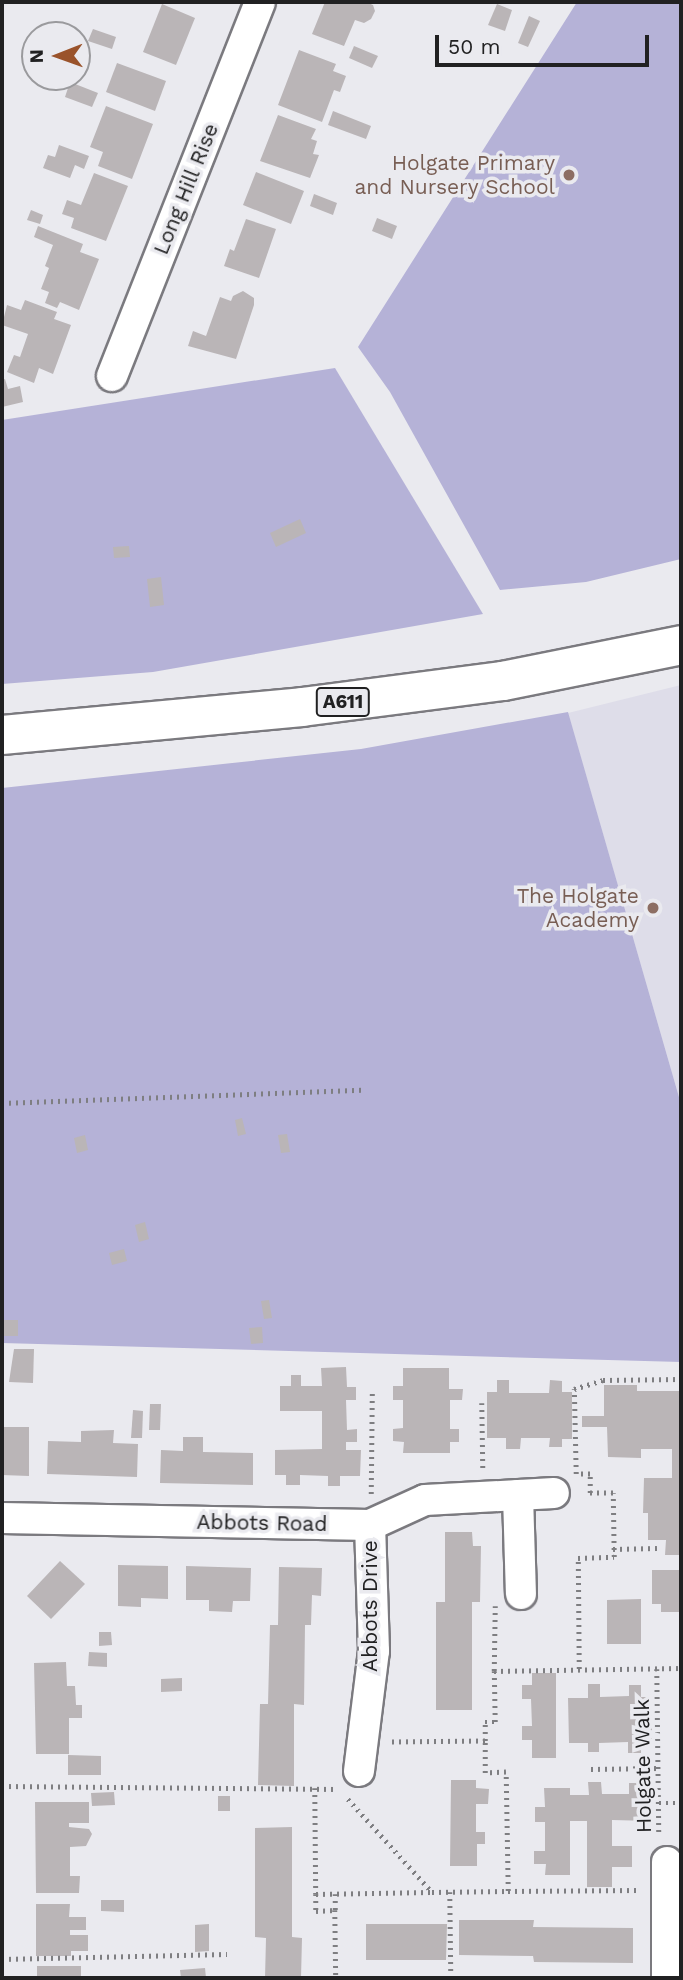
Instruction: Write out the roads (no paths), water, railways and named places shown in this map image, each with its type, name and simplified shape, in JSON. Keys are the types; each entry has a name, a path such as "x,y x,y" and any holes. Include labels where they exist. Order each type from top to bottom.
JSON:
{"main road":[{"name":"A611","path":"2,735 302,707 503,681 681,645"}],"street":[{"name":"Long Hill Rise","path":"112,376 260,2"},
{"name":"Abbots Road","path":"2,1518 370,1525 425,1500 554,1493"},
{"path":"518,1495 521,1594"},
{"name":"Abbots Drive","path":"361,1757 374,1651 370,1525"},
{"path":"667,1876 667,1978"}],"place":[{"name":"Holgate Primary and Nursery School","path":"569,175"},
{"name":"The Holgate Academy","path":"653,908"}]}
